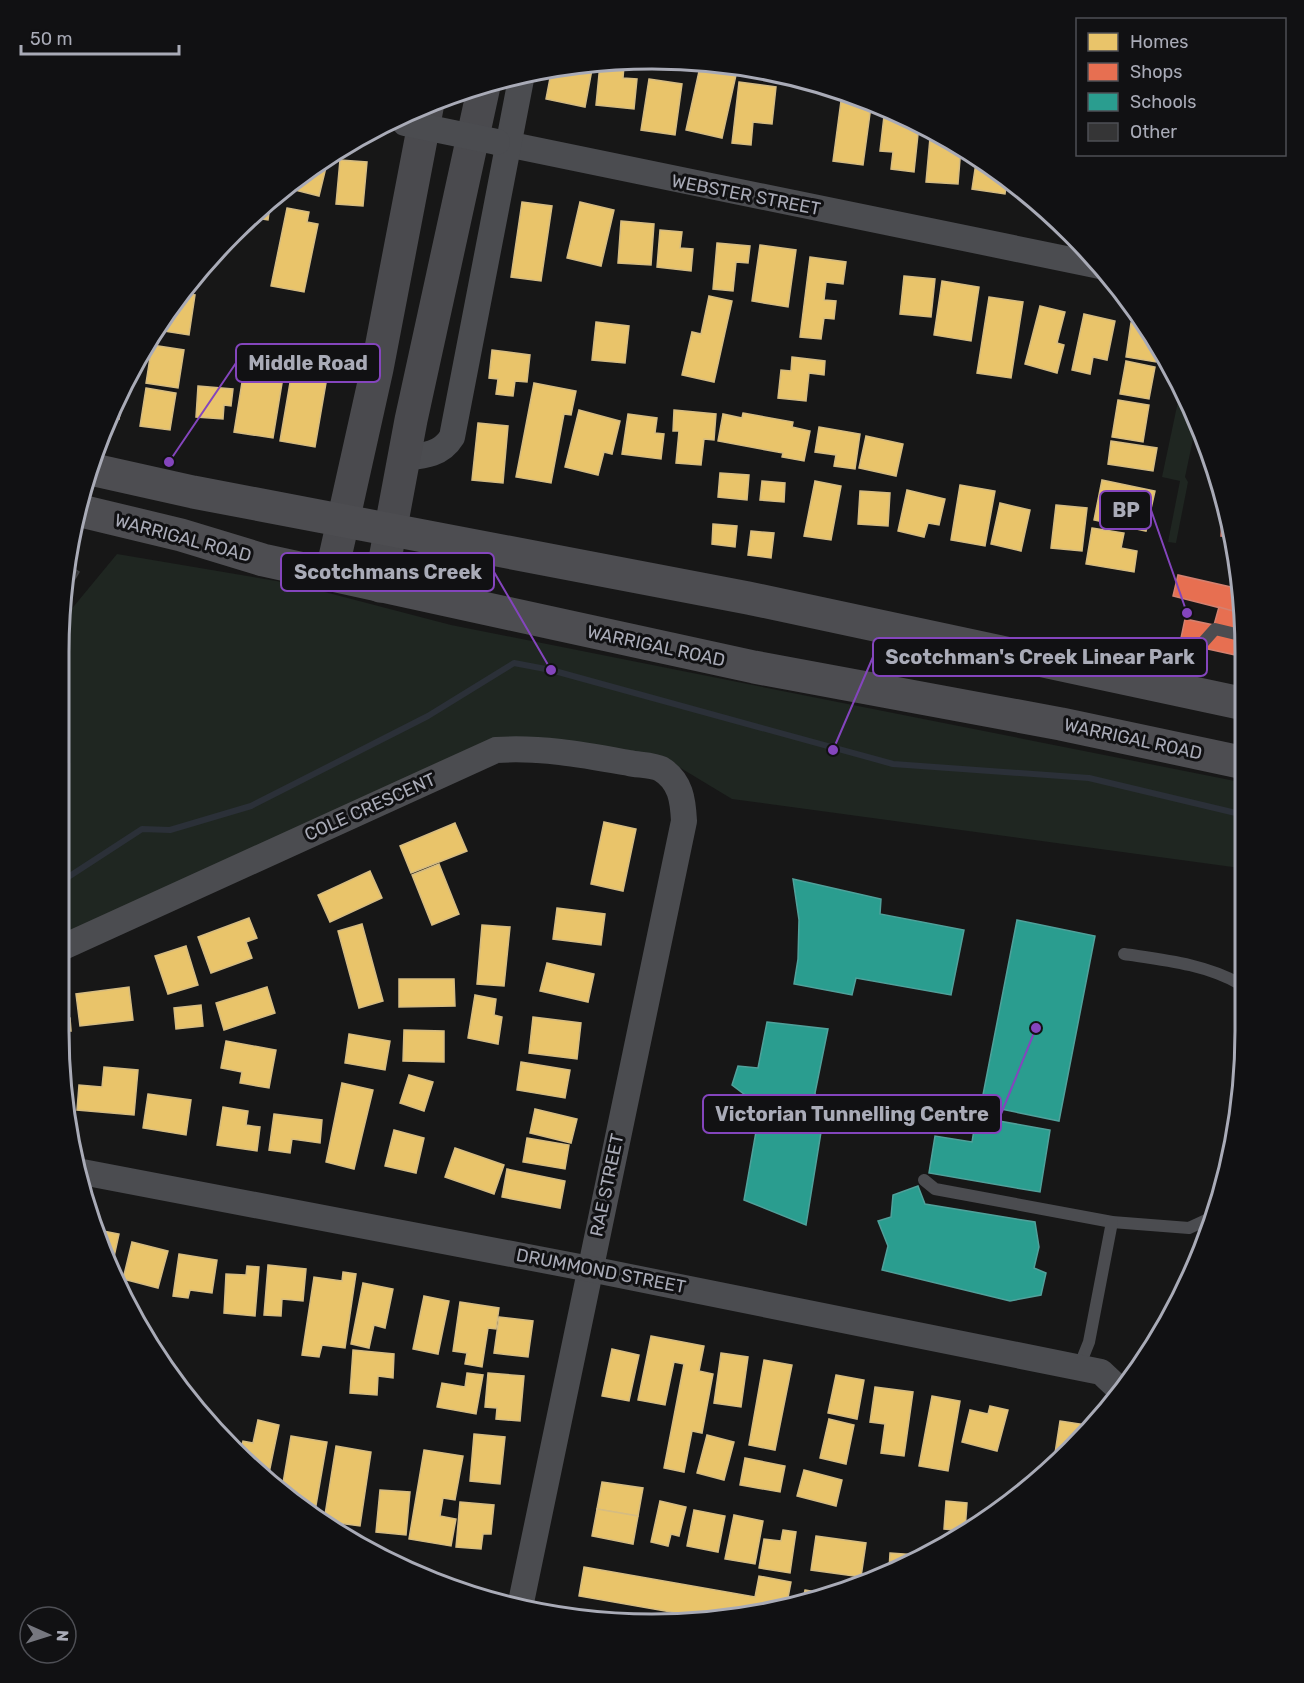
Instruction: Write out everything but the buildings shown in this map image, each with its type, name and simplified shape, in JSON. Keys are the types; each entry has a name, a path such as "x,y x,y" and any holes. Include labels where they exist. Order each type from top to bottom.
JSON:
{"highway":[{"path":"98,471 390,530 748,598 1235,702"},
{"name":"WARRIGAL ROAD","path":"86,512 181,535 263,560 754,667 1061,724 1235,761"}],"street":[{"path":"404,458 432,455 446,446 452,437 503,143 519,85"},
{"path":"380,586 404,458 482,95"},
{"name":"WEBSTER STREET","path":"417,119 503,143 1086,264"},
{"path":"331,575 377,369 407,123"},
{"name":"COLE CRESCENT","path":"69,944 496,750 529,748 660,769 676,783 683,797"},
{"name":"RAE STREET","path":"522,1599 684,821 683,797"},
{"name":"DRUMMOND STREET","path":"87,1173 590,1269 1079,1367 1101,1372 1114,1387"}],"lane":[{"path":"1164,686 1215,629 1235,634"},
{"path":"1124,954 1178,962 1224,975 1235,981"},
{"path":"924,1180 935,1189 1112,1222 1189,1228 1203,1222"},
{"path":"1079,1367 1089,1342 1112,1222"}],"shaded area":[{"path":"1178,401 1194,436 1185,477 1188,482 1176,543 1168,542 1180,481 1162,477"},
{"path":"117,554 294,584 451,625 1235,781 1235,867 732,799 669,761 510,738 69,933 70,610"}],"waterway":[{"path":"69,876 142,829 170,830 251,806 428,716 514,663 551,670 893,764 1089,778 1235,813"}],"place":[{"name":"Middle Road","path":"169,462"},
{"name":"BP","path":"1187,613"},
{"name":"Scotchmans Creek","path":"551,670"},
{"name":"Scotchman's Creek Linear Park","path":"833,750"},
{"name":"Victorian Tunnelling Centre","path":"1036,1028"}]}
